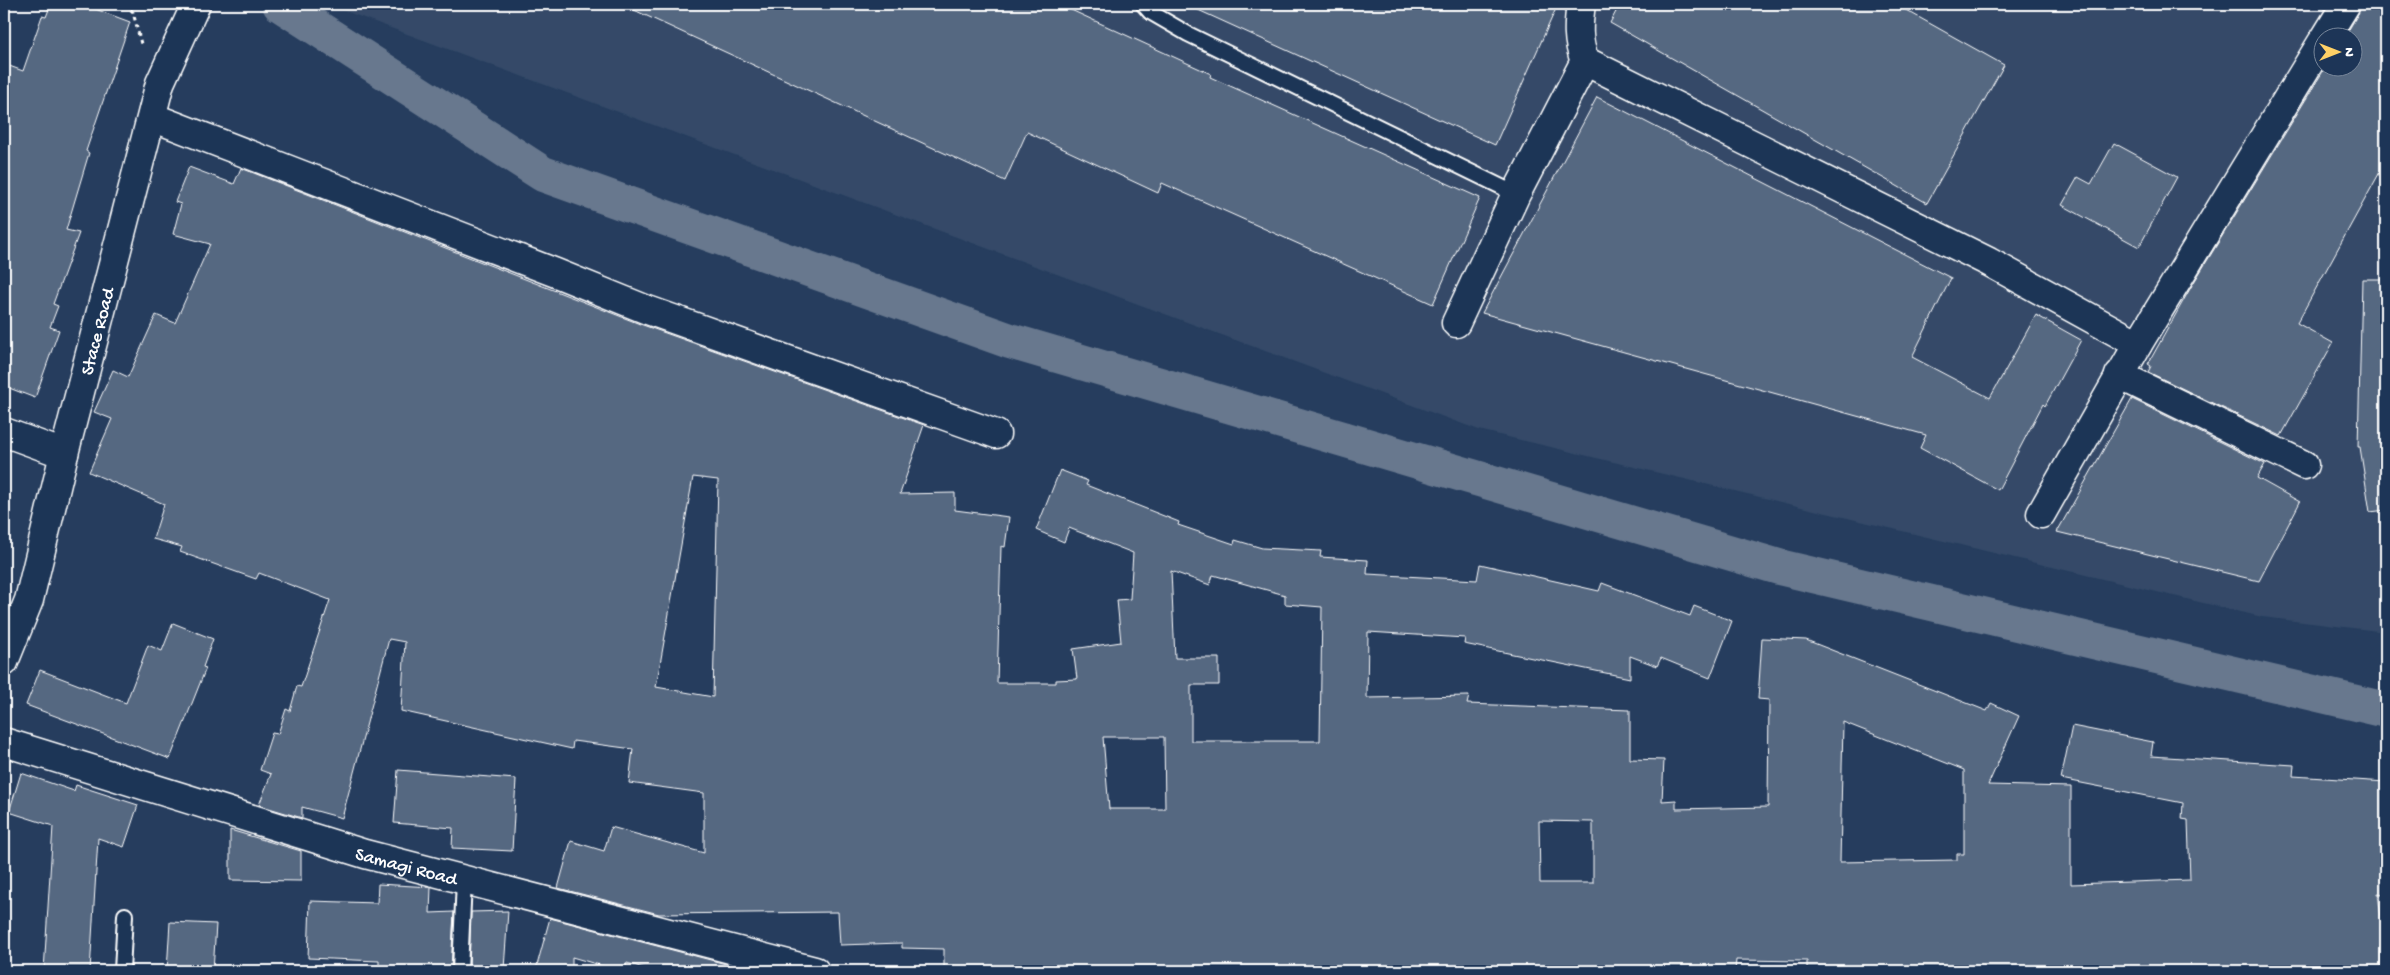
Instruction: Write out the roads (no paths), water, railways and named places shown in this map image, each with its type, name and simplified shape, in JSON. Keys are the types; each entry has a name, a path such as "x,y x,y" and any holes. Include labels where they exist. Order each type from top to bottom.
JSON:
{"street":[{"name":"Stace Road","path":"4,662 29,600 64,454 160,83 196,4"},
{"path":"1581,4 1577,28 1579,47 1585,61 1989,262 2138,344"},
{"path":"2331,28 2346,4"},
{"path":"2041,514 2138,344 2312,58"},
{"path":"1456,323 1516,194 1585,61"},
{"path":"152,117 645,309 996,434"},
{"path":"2120,375 2304,465"},
{"path":"4,432 64,454"},
{"name":"Samagi Road","path":"4,742 365,854 815,971"}],"lane":[{"path":"1144,4 1150,12 1188,34 1516,194"},
{"path":"460,971 464,880"},
{"path":"122,971 125,915"}],"waterway":[{"path":"280,4 543,174 1010,341 1779,567 2386,710"}]}
